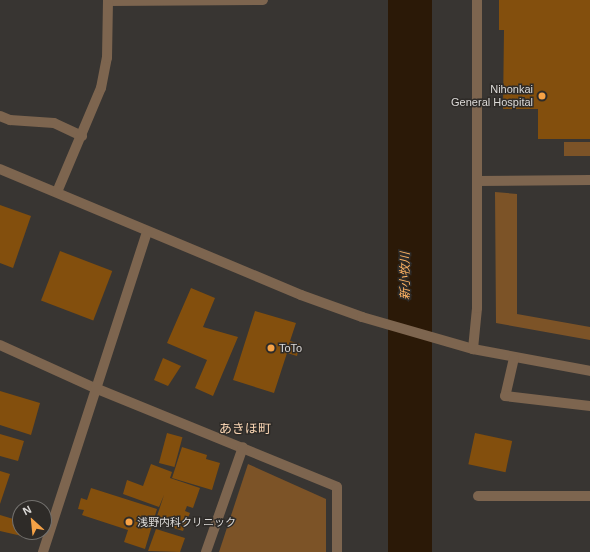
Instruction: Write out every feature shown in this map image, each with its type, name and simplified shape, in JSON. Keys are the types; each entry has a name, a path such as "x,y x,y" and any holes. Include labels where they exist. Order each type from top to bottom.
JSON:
{"street":[{"path":"57,192 82,136 105,75 108,1 263,0"},
{"path":"473,349 477,308 478,0"},
{"path":"0,116 10,120 54,123 82,136"},
{"path":"0,169 147,231 362,317 473,349 514,358 590,371"},
{"path":"477,181 590,180"},
{"path":"43,552 147,231"},
{"path":"0,345 95,388 243,447 337,488 337,552"},
{"path":"514,358 505,396 590,406"},
{"path":"206,552 243,447"},
{"path":"478,496 590,496"}],"shaded area":[{"path":"564,142 590,142 590,156 564,156"},
{"path":"495,192 517,194 517,314 590,327 590,340 496,323"},
{"path":"248,464 326,499 326,552 219,552"}],"water":[{"name":"新小牧川","path":"388,0 432,0 432,552 388,552"}],"building":[{"path":"499,0 590,0 590,139 538,139 538,109 503,109 504,30 499,30"},
{"path":"0,205 31,216 13,268 0,263"},
{"path":"60,251 112,271 93,321 41,300"},
{"path":"191,288 215,298 203,327 238,337 213,396 195,388 207,360 167,343"},
{"name":"ToTo","path":"255,311 296,323 290,341 300,344 297,356 287,353 274,393 233,380"},
{"path":"163,358 181,366 168,386 154,380"},
{"path":"0,391 40,403 31,435 0,425"},
{"path":"167,433 182,437 174,467 159,463"},
{"path":"475,433 512,441 506,472 468,464"},
{"path":"0,434 24,441 18,461 0,456"},
{"path":"182,447 207,455 206,459 220,463 212,490 172,478"},
{"path":"151,464 172,472 170,478 200,488 193,508 187,506 185,511 190,513 183,531 155,522 164,495 159,507 123,494 127,480 143,486"},
{"path":"0,471 10,474 0,504"},
{"name":"浅野内科クリニック","path":"91,488 157,509 145,549 124,542 128,530 82,515 84,510 78,509 81,498 87,500"},
{"path":"0,515 12,519 12,534 0,531"},
{"path":"156,529 185,538 180,552 148,551"}],"place":[{"name":"Nihonkai General Hospital","path":"542,96"},
{"name":"ToTo","path":"271,348"},
{"name":"浅野内科クリニック","path":"129,522"}],"district":[{"name":"あきほ町","path":"245,429"}]}
